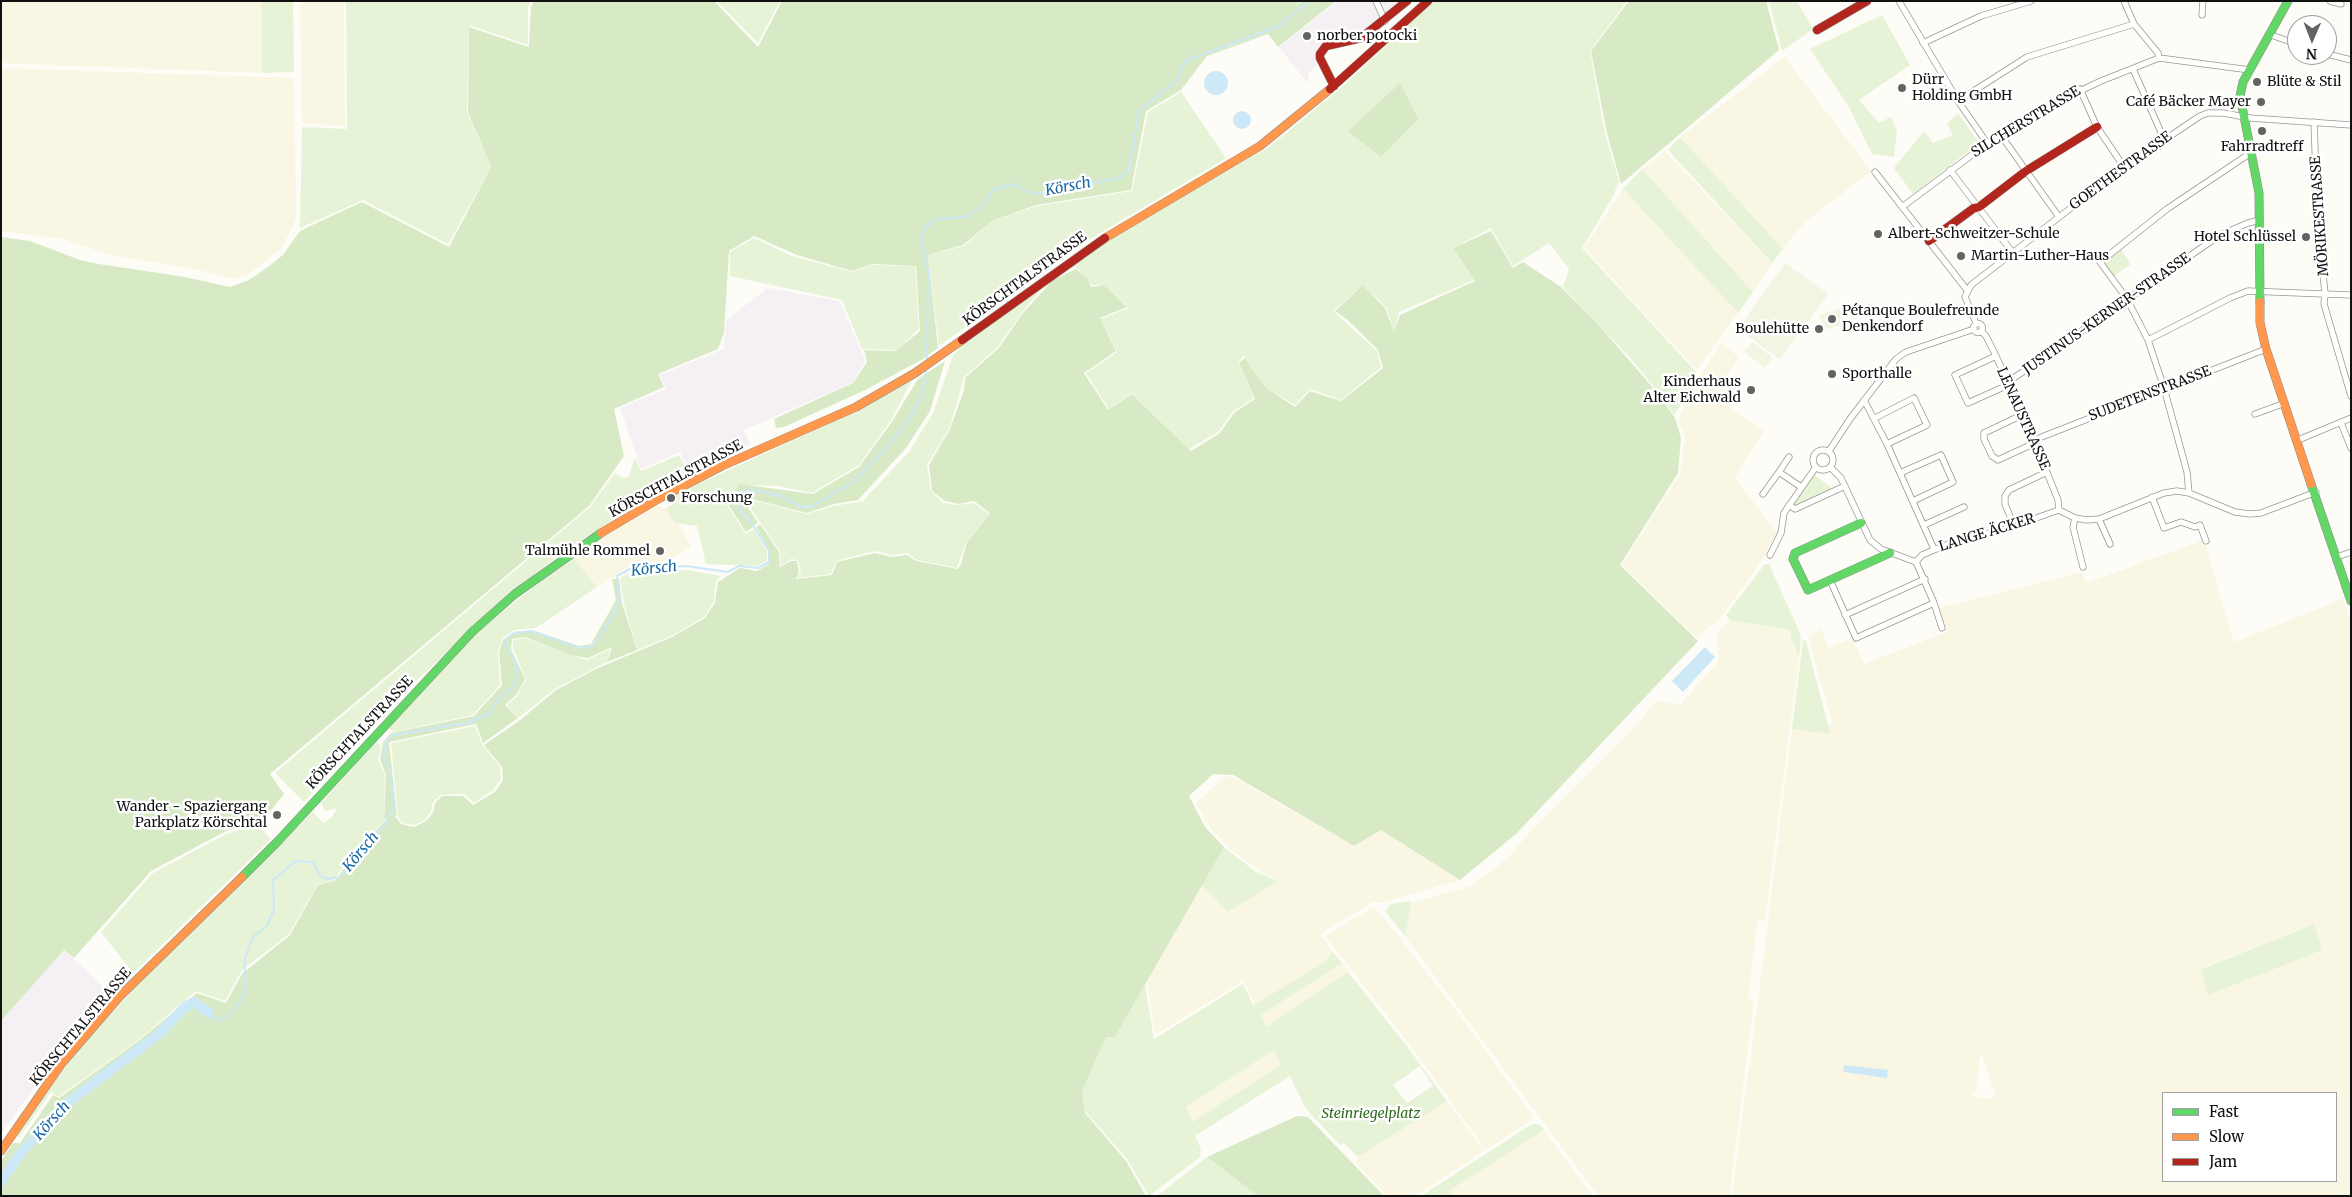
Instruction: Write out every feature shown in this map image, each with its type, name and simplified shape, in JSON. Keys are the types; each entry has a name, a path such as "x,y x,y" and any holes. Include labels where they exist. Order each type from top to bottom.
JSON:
{"main road":[{"path":"1334,86 1320,58 1320,54 1326,46 1361,38 1407,1"},
{"name":"KÖRSCHTALSTRASSE","path":"1,1151 62,1063 120,996 278,841 472,632 515,594 594,538 660,498 722,466 856,406 915,373 1092,246 1260,146 1334,86 1428,1"},
{"path":"1817,30 1867,1"},
{"path":"2286,2 2271,35 2243,82 2240,96 2259,193 2260,323 2266,349 2316,492 2351,601"},
{"path":"1929,241 1974,208 1979,207 2026,171 2097,127"},
{"path":"1862,523 1795,553 1793,559 1808,590 1890,553"}],"street":[{"path":"1376,1 1385,20"},
{"path":"1899,1 1958,102 1987,143"},
{"path":"1923,43 1981,16 2031,1"},
{"path":"2124,1 2134,24 2158,54 2159,58 2250,70"},
{"path":"2202,15 2203,1"},
{"path":"2330,1 2340,4"},
{"path":"1958,102 2027,57 2134,24"},
{"path":"2271,35 2287,41"},
{"path":"2337,56 2351,60"},
{"name":"SILCHERSTRASSE","path":"1902,208 2000,134 2080,89 2159,58"},
{"path":"2133,69 2164,139"},
{"path":"2080,89 2097,127 2124,167"},
{"name":"GOETHESTRASSE","path":"1967,290 2124,167 2164,139 2208,113 2351,125"},
{"name":"MÖRIKESTRASSE","path":"2314,122 2318,227 2325,293 2324,304 2351,396"},
{"path":"2000,134 2059,217"},
{"path":"2189,493 2187,472 2164,388 2148,340 2127,300 2100,262 2167,208 2252,152"},
{"path":"1950,170 2012,253"},
{"path":"1829,451 1864,400 1896,359 1906,352 1975,326 1965,297 1967,290 1875,172"},
{"name":"JUSTINUS-KERNER-STRASSE","path":"1996,356 1954,374 1968,404 2008,383 2220,235 2260,220"},
{"path":"2148,340 2236,295 2248,291 2351,295"},
{"name":"LENAUSTRASSE","path":"1975,326 1977,332 1981,331 1986,336 1996,356 2035,442 2058,500 2059,510"},
{"name":"SUDETENSTRASSE","path":"2022,415 1984,433 1984,439 1992,456 1998,460 2035,442 2164,388 2266,349"},
{"path":"1875,418 1914,398 1927,426 1887,444"},
{"path":"1864,400 1875,418 1934,549"},
{"path":"2255,414 2285,403"},
{"path":"2298,440 2351,418"},
{"path":"2341,423 2351,448"},
{"path":"1820,450 1829,451 1833,460 1830,467 1821,470 1816,467 1812,460 1814,453 1820,450"},
{"path":"1900,473 1941,455 1953,482 1913,501"},
{"path":"1763,494 1789,457"},
{"path":"1770,554 1781,533 1784,513 1816,467"},
{"path":"1830,467 1846,486 1870,540 1880,549 1916,562 1925,579 1942,628"},
{"path":"1779,472 1801,487"},
{"path":"2014,526 2004,504 2005,496 2009,490 2047,472"},
{"path":"1789,505 1795,510 1846,486"},
{"path":"2059,510 2075,518 2087,520 2100,519 2152,497 2178,491 2189,493 2235,512 2250,514 2261,513 2316,492"},
{"path":"2152,497 2164,528 2181,522 2195,527 2200,525 2206,541"},
{"path":"1924,524 1964,507"},
{"name":"LANGE ÄCKER","path":"1916,562 1922,555 1960,539 1999,531 2059,510"},
{"path":"2075,518 2073,527 2083,567"},
{"path":"2100,519 2110,544"},
{"path":"2337,557 2351,552"},
{"path":"1845,615 1925,579"},
{"path":"1830,580 1856,638 1934,603"}],"shaded area":[{"path":"1,1 262,1 262,73 1,63"},
{"path":"300,1 344,1 345,126 302,123"},
{"path":"1338,1 1405,1 1361,38 1326,46 1318,63 1309,73 1307,83 1279,47"},
{"path":"1785,57 1871,171 1804,223 1783,249 1680,137"},
{"path":"1,68 294,78 296,219 282,248 249,274 234,279 199,270 110,255 62,239 1,231"},
{"path":"1665,151 1772,263 1753,292 1642,169"},
{"path":"1623,189 1738,313 1697,370 1584,248"},
{"path":"768,288 840,301 865,361 853,382 744,430 750,444 689,472 680,452 641,469 620,408 666,389 660,375 724,349 726,320"},
{"path":"1721,343 1739,357 1716,392 1733,403 1730,408 1764,431 1735,478 1777,533 1767,553 1723,615 1697,638 1622,565 1680,474 1685,438 1678,420 1700,376"},
{"path":"656,506 666,508 674,523 679,524 691,547 656,566 628,567 597,587 572,556"},
{"path":"2204,540 2234,642 2343,599 2351,624 2351,1196 1732,1196 1749,1065 1752,1065 1750,1062 1778,843 1781,840 1778,838 1792,729 1829,734 1832,721 1808,637 1822,629 1828,648 1852,638 1864,664 1947,632 1939,608 2082,572 2086,583","holes":["2313,924 2322,950 2208,994 2201,968","1981,1052 1995,1095 1992,1099 1975,1097 1972,1094 1976,1091"]},
{"path":"1730,620 1791,630 1791,638 1799,657 1765,921 1758,920 1748,999 1754,1001 1729,1196 1598,1196 1405,936 1411,903 1471,886 1508,858 1533,828 1638,723 1656,701 1680,705 1716,664 1719,657 1717,637 1720,629"},
{"path":"1231,776 1354,846 1381,830 1460,880 1381,903 1373,902 1320,934 1333,952 1328,960 1255,1004 1243,981 1155,1035 1147,982 1202,885 1228,912 1278,881 1263,873 1231,850 1211,829 1196,804 1223,778"},
{"path":"1374,907 1461,1017 1533,1116 1532,1120 1486,1150 1404,1037 1325,936"},
{"path":"64,950 107,990 99,1007 43,1075 1,1134 1,1021"},
{"path":"1342,963 1348,972 1266,1027 1261,1015"},
{"path":"1274,1050 1281,1065 1192,1122 1186,1107"},
{"path":"1447,1101 1484,1151 1415,1196 1387,1196 1355,1162 1358,1157"},
{"path":"1544,1130 1593,1196 1453,1196 1449,1191"}],"green space":[{"path":"262,1 293,1 294,72 262,73"},
{"path":"346,1 531,1 528,7 528,45 469,25 467,112 491,167 448,244 363,200 300,228 302,127 347,129"},
{"path":"534,1 714,1 758,47 782,1 1300,1 1294,7 1302,1 1336,1 1278,47 1268,34 1207,56 1181,90 1146,111 1131,190 1036,205 992,221 963,245 928,255 938,348 923,359 865,390 784,427 776,428 774,419 853,383 867,362 864,350 895,351 920,331 916,266 873,264 852,271 797,255 754,236 729,251 724,333 718,349 658,374 664,387 614,409 624,456 589,506 270,774 284,794 261,822 226,831 151,871 74,958 64,950 1,1021 1,237 30,241 80,260 185,277 230,287 249,280 283,255 299,232 362,202 449,247 491,167 468,112 469,27 529,47 531,7"},
{"path":"717,1 780,1 758,43"},
{"path":"1433,1 1627,1 1590,51 1605,134 1619,181 1613,196 1582,248 1697,373 1684,401 1674,415 1663,398 1632,360 1563,287 1569,269 1549,243 1513,266 1491,228 1453,248 1474,280 1399,312 1394,333 1387,308 1363,285 1333,311 1377,351 1381,367 1341,400 1310,389 1295,405 1265,387 1244,356 1238,362 1254,398 1232,412 1218,432 1189,449 1132,393 1109,409 1086,373 1117,352 1101,319 1129,308 1104,285 1092,285 1076,267 1059,273 1131,226 1269,147 1342,87"},
{"path":"1629,1 1766,1 1779,50 1621,184 1607,133 1591,51"},
{"path":"1769,1 1797,1 1813,29 1782,51"},
{"path":"1882,15 1910,65 1859,100 1879,123 1891,117 1897,131 1894,157 1872,154 1849,107 1810,49"},
{"path":"1400,83 1418,119 1381,157 1348,131"},
{"path":"1181,92 1226,158 1077,247 939,346 928,255 964,246 992,221 1037,206 1132,191 1148,112"},
{"path":"1958,113 1979,143 1913,194 1894,168 1924,131 1933,143 1953,135 1947,124"},
{"path":"1680,137 1783,249 1772,263 1668,150"},
{"path":"1642,169 1753,292 1738,313 1623,189"},
{"path":"1491,231 1513,268 1523,262 1561,287 1596,322 1661,397 1675,418 1681,438 1678,473 1620,565 1698,641 1516,834 1460,880 1381,830 1354,846 1233,775 1213,774 1189,796 1205,827 1224,847 1115,1037 1106,1037 1082,1091 1085,1113 1126,1161 1146,1196 1,1196 1,1161 13,1143 20,1143 53,1095 59,1098 137,1042 197,993 226,1003 242,974 290,935 318,885 335,881 355,852 393,813 384,820 386,775 380,759 383,742 391,733 474,716 502,685 499,652 503,640 515,632 532,630 579,646 591,644 616,600 612,579 619,579 622,603 637,650 607,662 612,647 588,658 571,655 525,637 512,639 511,649 525,679 516,695 505,705 518,718 483,743 476,724 389,742 397,816 394,815 401,824 414,827 426,821 433,813 435,803 442,796 463,796 473,805 495,792 503,780 502,767 484,745 519,721 556,690 598,668 672,637 705,618 715,603 718,582 740,568 757,571 769,564 770,552 756,527 760,524 779,552 780,567 791,561 797,561 799,572 796,579 832,575 837,562 875,553 892,557 907,555 916,561 958,569 967,542 990,513 974,501 959,504 945,501 932,491 929,465 950,429 964,390 965,378 999,348 1022,314 1053,280 1076,269 1088,279 1091,287 1104,285 1127,307 1100,318 1116,351 1084,373 1108,410 1132,394 1191,451 1220,433 1234,413 1255,399 1239,363 1245,358 1265,387 1295,407 1310,391 1341,401 1383,368 1378,350 1349,321 1335,311 1363,285 1385,308 1394,332 1400,315 1475,281 1453,248"},
{"path":"754,238 792,256 852,272 873,265 915,266 919,329 896,350 862,349 842,300 730,276 730,252"},
{"path":"2120,248 2131,264 2114,276 2104,262"},
{"path":"1785,263 1828,294 1780,359 1738,329"},
{"path":"1050,279 1022,312 998,347 964,377 950,427 927,465 931,491 943,503 959,505 974,503 989,514 966,542 957,568 917,560 907,553 892,555 875,551 836,561 831,574 797,578 801,571 798,560 791,559 781,566 780,551 749,506 748,499 807,514 834,506 863,501 909,452 933,413 953,356 961,346"},
{"name":"Pétanque Boulefreunde Denkendorf","path":"1840,309 1844,324 1824,330 1819,315"},
{"path":"1752,342 1773,358 1765,368 1744,352"},
{"path":"945,361 930,411 906,448 858,500 834,504 807,513 748,498 747,506 758,523 746,532 728,504 739,484 813,494 859,467 891,423 918,379"},
{"path":"913,379 891,420 859,465 812,493 778,486 739,485 727,505 746,534 754,529 767,551 767,561 757,566 706,564 697,526 674,523 666,508 677,502 674,495 857,411"},
{"path":"679,455 688,471 556,557 500,602 416,681 304,802 275,773 590,507 615,473 621,477 628,478 635,457 641,471"},
{"path":"1813,474 1833,489 1794,507 1792,505"},
{"path":"572,556 597,587 536,628 514,630 502,639 498,651 500,685 473,715 394,732 388,728 469,639"},
{"path":"1765,564 1769,564 1799,631 1801,640 1799,657 1791,638 1791,630 1730,620 1726,615"},
{"path":"687,570 721,576 716,581 714,602 704,617 671,636 637,650 624,604 620,578 627,574"},
{"path":"524,638 587,660 610,649 607,662 555,689 518,718 507,705 517,696 526,679 513,649 513,640"},
{"path":"1803,640 1806,641 1830,727 1829,734 1792,729"},
{"path":"475,726 482,744 500,767 501,779 493,790 474,803 464,794 441,795 433,802 431,811 425,820 414,825 402,823 398,817 391,743"},
{"path":"376,742 381,746 378,759 385,775 384,821 347,860 334,881 318,884 289,934 242,970 225,1001 196,991 137,1041 58,1097 51,1092 19,1138 16,1135 47,1089 88,1039 148,973 313,812 323,823 332,817 337,808 325,811 321,803"},
{"path":"258,825 271,839 133,973 101,932 153,873 226,834"},
{"path":"1224,847 1256,872 1278,881 1228,912 1202,885"},
{"path":"1411,901 1405,936 1385,911 1391,904"},
{"path":"2314,924 2322,950 2208,995 2201,969"},
{"name":"Steinriegelplatz","path":"1333,952 1342,963 1261,1015 1266,1027 1348,972 1406,1045 1447,1101 1358,1157 1344,1143 1340,1145 1306,1109 1290,1076 1195,1136 1201,1149 1200,1157 1149,1196 1127,1159 1085,1111 1082,1091 1106,1037 1115,1037 1145,985 1154,1039 1243,984 1253,1005 1328,960","holes":["1274,1050 1281,1065 1192,1122 1186,1107","1420,1066 1433,1086 1407,1103 1393,1085"]},
{"path":"1297,1116 1308,1117 1384,1196 1258,1196 1207,1157"},
{"path":"1532,1124 1539,1124 1544,1130 1449,1191 1453,1196 1421,1196"},
{"path":"1207,1157 1258,1196 1157,1196"}],"water":[{"path":"1216,71 1224,75 1228,83 1224,91 1216,95 1208,91 1204,83 1208,75"},
{"path":"1238,111 1246,111 1251,116 1249,127 1238,129 1233,124 1233,116"},
{"path":"1705,647 1715,657 1683,692 1672,681"},
{"path":"1844,1065 1888,1070 1887,1078 1843,1072"}],"waterway":[{"name":"Körsch","path":"927,360 928,270 921,239 926,227 936,219 965,217 985,203 993,189 1014,184 1027,192 1039,193 1119,178 1129,170 1139,111 1177,80 1185,61 1279,26 1310,1"},
{"name":"Körsch","path":"209,1013 216,1020 228,1017 244,996 245,958 253,937 267,926 274,909 273,880 296,861 313,862 321,877 328,879 340,877 359,852 385,824 394,806 389,767 383,757 387,739 393,735 466,723 490,714 497,701 514,685 517,677 515,660 507,647 507,638 514,633 532,631 579,648 592,646 604,631 620,601 617,576 630,569 686,566 728,572 739,566 758,568 769,562 769,551 751,522 740,510 737,495 748,490 759,491 781,496 801,507 810,507 852,483 888,446 905,425 920,400 927,367"},
{"name":"Körsch","path":"1,1181 21,1153 61,1108 160,1033 186,1006 194,1002 209,1013"}],"traffic: fast":[{"path":"2260,302 2259,193 2240,96 2243,82 2288,1"},
{"path":"2311,484 2351,601"},
{"path":"1861,523 1795,553 1793,559 1808,590 1890,553"},
{"path":"242,877 278,841 472,632 515,594 601,533"}],"traffic: slow":[{"path":"1105,238 1260,146 1330,89"},
{"path":"2260,302 2260,323 2266,349 2311,484"},
{"path":"601,533 660,498 722,466 856,407 915,373 962,340"},
{"path":"1,1151 62,1063 120,996 242,877"}],"traffic: jam":[{"path":"1334,86 1320,58 1320,54 1326,46 1361,38 1407,1"},
{"path":"1330,89 1428,1"},
{"path":"1817,30 1867,1"},
{"path":"1929,241 1974,208 1979,207 2026,171 2097,127"},
{"path":"962,340 1105,238"}],"place":[{"name":"norber potocki","path":"1307,36"},
{"name":"Blüte & Stil","path":"2257,82"},
{"name":"Dürr Holding GmbH","path":"1902,88"},
{"name":"Café Bäcker Mayer","path":"2261,102"},
{"name":"Fahrradtreff","path":"2262,131"},
{"name":"Albert-Schweitzer-Schule","path":"1878,234"},
{"name":"Hotel Schlüssel","path":"2306,237"},
{"name":"Martin-Luther-Haus","path":"1961,256"},
{"name":"Pétanque Boulefreunde Denkendorf","path":"1832,319"},
{"name":"Boulehütte","path":"1819,329"},
{"name":"Sporthalle","path":"1832,374"},
{"name":"Kinderhaus Alter Eichwald","path":"1751,390"},
{"name":"Forschung","path":"671,498"},
{"name":"Talmühle Rommel","path":"660,551"},
{"name":"Wander - Spaziergang Parkplatz Körschtal","path":"277,815"}]}
